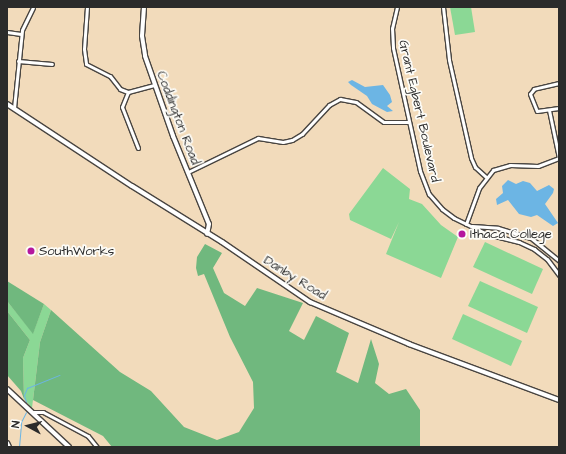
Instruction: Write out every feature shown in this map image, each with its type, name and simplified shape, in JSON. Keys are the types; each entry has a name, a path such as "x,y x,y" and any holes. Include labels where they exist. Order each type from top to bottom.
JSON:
{"main road":[{"name":"Coddington Road","path":"144,7 142,45 155,85 209,224 207,234"},
{"name":"Danby Road","path":"7,104 310,302 409,344 559,400"},
{"path":"7,389 69,447"},
{"path":"7,443 9,447"}],"street":[{"path":"14,108 21,34 33,7"},
{"path":"87,7 84,49 85,62 91,68 110,76 120,89 128,92 155,85"},
{"name":"Grant Egbert Boulevard","path":"396,7 392,28 393,48 420,171 429,194 442,209 466,224 528,245 547,259 559,275"},
{"path":"443,7 449,60 471,158 475,167 486,177"},
{"path":"7,32 21,34"},
{"path":"18,61 52,64"},
{"path":"559,83 534,89 530,94 537,111 559,108"},
{"path":"128,92 122,107 138,148"},
{"path":"188,172 258,138 283,142 294,139 329,105 340,99 356,102 384,122 409,122"},
{"path":"466,224 479,188 486,177 501,167 538,166 559,158 549,110"},
{"name":"Grant Egbert Boulevard","path":"466,224 498,228 531,238 559,261"},
{"path":"33,412 43,412 88,436 97,447"}],"green space":[{"path":"450,7 471,7 475,32 455,35"},
{"path":"383,168 410,189 409,199 422,204 441,225 458,237 441,278 386,254 399,222 391,239 350,220 349,214"},
{"path":"485,242 543,269 532,294 473,267"},
{"path":"205,244 222,253 213,268 224,293 245,306 257,288 303,303 289,331 304,340 316,316 349,333 336,372 358,383 371,339 379,364 375,383 389,394 406,389 420,410 420,447 112,447 103,436 33,400 40,342 51,310 120,372 151,391 184,427 217,440 239,432 254,408 253,382 230,337 204,274 198,276 196,268 197,257"},
{"path":"7,281 44,304 33,334 7,301"},
{"path":"480,281 538,307 527,333 468,306"},
{"path":"7,301 33,333 44,304 51,310 40,342 32,408 24,399 23,358 30,340 7,311"},
{"path":"7,311 30,340 23,358 24,399 21,391 7,375"},
{"path":"463,314 522,341 511,366 452,339"}],"water":[{"path":"352,80 365,87 383,85 390,95 392,102 387,106 393,111 387,112 372,104 367,96 348,82"},
{"path":"508,180 516,184 523,181 530,183 537,191 549,185 554,189 553,193 545,204 558,223 553,226 537,215 531,217 519,214 508,200 497,205 496,199 503,193 502,186"}],"waterway":[{"path":"26,402 24,395 27,388 60,375"},
{"path":"19,447 21,422 26,412"}],"place":[{"name":"Ithaca College","path":"462,234"},
{"name":"SouthWorks","path":"31,251"}]}
